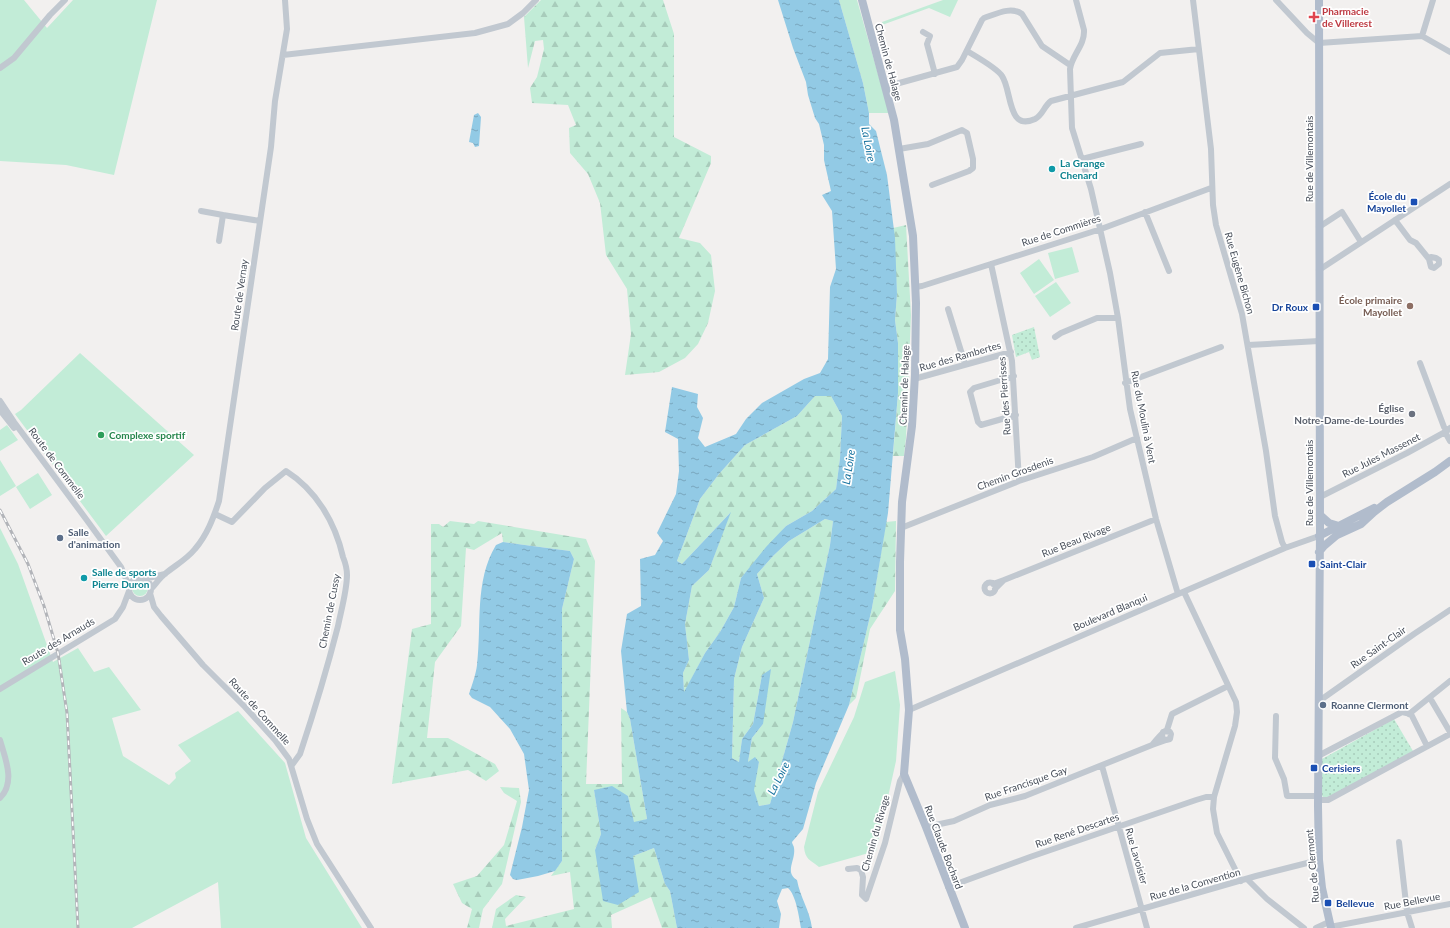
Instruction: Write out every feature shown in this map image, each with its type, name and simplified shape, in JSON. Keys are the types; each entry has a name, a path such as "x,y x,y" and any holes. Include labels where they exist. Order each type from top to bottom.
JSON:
{"main road":[{"name":"Chemin de Halage","path":"862,0 894,120 913,236 915,287 914,379 912,426 902,502 901,528 900,630 905,659 909,710 904,774"},
{"name":"Rue de Villemontais","path":"1318,799 1320,515 1319,0"},
{"path":"1319,536 1387,502 1450,461"},
{"path":"1319,552 1337,536 1361,524 1387,502"},
{"path":"1320,515 1327,522 1339,526"},
{"path":"1319,536 1337,536"},
{"name":"Rue Claude Bochard","path":"904,774 965,928"},
{"name":"Rue de Clermont","path":"1318,799 1319,860 1324,901 1330,926"}],"street":[{"path":"0,68 14,58 50,14 65,0"},
{"name":"Route de Vernay","path":"150,591 165,574 195,550 215,514 219,501 271,147 275,100 287,30 285,0"},
{"path":"283,55 475,33 508,24 523,13 536,0"},
{"path":"885,87 957,67 967,51 982,20 987,17 1014,10 1018,11 1024,18 1042,46 1070,65 1084,35 1076,0"},
{"name":"Rue Eugène Bichon","path":"1193,0 1211,149 1211,188 1216,225 1242,314 1266,451 1275,516 1285,548"},
{"path":"1276,0 1307,34 1320,43 1422,36 1450,52"},
{"path":"1422,36 1433,0"},
{"path":"923,32 930,36 927,44 935,74"},
{"path":"967,51 1002,75 1013,112 1020,120 1028,121 1037,118 1051,101 1123,82 1160,53 1166,51 1199,49"},
{"name":"Rue du Moulin à Vent","path":"1070,65 1072,122 1074,134 1092,195 1100,229 1118,318 1125,383 1130,409 1156,519 1181,593 1236,702 1238,712 1214,797 1213,809 1217,833 1244,880 1304,928"},
{"path":"899,149 928,144 962,130 967,133 973,159 973,168 969,171 932,185"},
{"path":"1082,159 1141,144"},
{"path":"1319,270 1450,184"},
{"name":"Rue de Commières","path":"915,287 1100,229 1211,188"},
{"path":"201,211 260,221"},
{"path":"1145,212 1169,271"},
{"path":"1320,227 1342,212 1362,242"},
{"path":"219,241 223,215"},
{"path":"1395,220 1410,240 1416,243 1428,259"},
{"name":"Rue des Pierrisses","path":"991,264 1014,376 1019,481"},
{"path":"948,309 965,364"},
{"path":"1055,337 1061,333 1098,318 1118,318"},
{"path":"1248,345 1319,341"},
{"path":"1125,383 1221,347"},
{"name":"Rue des Rambertes","path":"914,379 1010,352"},
{"path":"1420,363 1450,441"},
{"path":"1014,376 974,388 970,392 978,422 981,424 1016,415"},
{"name":"Route de Commelle","path":"0,401 86,518 98,537"},
{"name":"Route de Commelle","path":"0,410 66,498 121,567 129,574 137,578"},
{"name":"Rue Jules Massenet","path":"1320,497 1447,431"},
{"name":"Chemin Grosdenis","path":"901,528 1019,481 1093,457 1137,438"},
{"name":"Chemin de Cussy","path":"215,514 232,522 265,488 286,471 295,476 316,497 333,525 342,549 347,574 330,660 300,754 292,765"},
{"name":"Rue Beau Rivage","path":"994,587 1004,580 1156,519"},
{"name":"Boulevard Blanqui","path":"909,710 1285,548 1319,536"},
{"name":"Route de Commelle","path":"121,567 129,589"},
{"name":"Route de Vernay","path":"144,579 165,574"},
{"path":"137,578 144,579 149,583 150,591 146,598 138,599 132,597 129,589 133,580 137,578"},
{"name":"Route des Arnauds","path":"0,688 115,619 123,607 129,589"},
{"name":"Route de Commelle","path":"150,591 154,607"},
{"name":"Route de Commelle","path":"138,599 154,607 203,665 275,740 289,759 307,820 317,844 371,928"},
{"name":"Route des Arnauds","path":"123,607 138,599"},
{"name":"Rue Saint-Clair","path":"1318,700 1322,699 1450,610"},
{"path":"1409,714 1450,681"},
{"name":"Rue Francisque Gay","path":"926,827 954,820 990,805 1025,796 1166,740 1162,738 1172,714 1228,686"},
{"path":"1276,716 1275,758 1284,779 1287,796 1328,800 1450,733 1430,698"},
{"path":"1318,756 1402,712 1409,714 1414,720 1427,746"},
{"name":"Rue Francisque Gay","path":"1152,745 1165,731"},
{"path":"0,740 8,769 8,779 6,788 0,798"},
{"name":"Rue Lavoisier","path":"1102,766 1147,928"},
{"name":"Chemin du Rivage","path":"848,870 857,868 863,872 861,892 863,897 866,899 885,843 900,781 904,774"},
{"name":"Rue René Descartes","path":"948,887 1119,826 1196,800 1206,797 1214,797"},
{"path":"1400,842 1407,912 1412,928"},
{"name":"Rue de la Convention","path":"1076,928 1319,860"},
{"name":"Rue Bellevue","path":"1316,928 1450,904"}],"green space":[{"path":"0,0 24,0 47,28 73,0 157,0 114,175 66,165 0,161"},
{"path":"541,0 663,0 674,34 674,137 711,156 711,163 679,238 700,243 711,255 715,291 708,323 698,344 685,358 659,372 625,375 631,334 627,289 606,255 600,203 588,174 570,153 569,128 576,125 568,105 532,103 530,88 537,77 544,49 543,40 535,41 528,68 524,17"},
{"path":"839,0 857,0 889,113 869,113 863,83"},
{"path":"943,0 958,0 950,17 929,8 882,25 882,22"},
{"path":"906,225 911,315 906,438 904,456 893,456 898,393 898,343 895,320 897,294 893,228"},
{"path":"1072,247 1079,272 1055,279 1048,253"},
{"path":"1039,259 1054,280 1034,294 1020,273"},
{"path":"1056,282 1071,303 1050,317 1035,296"},
{"path":"1034,327 1040,357 1032,360 1029,352 1016,357 1012,335"},
{"name":"Complexe sportif","path":"80,353 194,455 106,536 15,414"},
{"path":"815,396 831,396 842,416 840,458 836,489 812,511 786,526 741,578 734,607 720,632 705,653 684,693 683,673 689,660 685,624 692,586 709,570 730,513 682,564 677,561 700,499 719,474 745,445 797,416"},
{"path":"7,425 18,440 0,451 0,430"},
{"path":"0,460 16,486 0,496"},
{"path":"38,473 52,495 30,509 16,487"},
{"path":"825,519 833,521 830,545 793,722 770,804 759,806 753,790 759,762 748,762 752,738 763,724 762,675 753,724 742,739 739,762 732,758 734,679 742,647 764,598 757,574 789,541"},
{"path":"450,521 474,524 478,521 586,539 595,561 586,784 622,784 621,708 627,712 630,719 647,819 634,823 628,796 594,790 601,834 595,850 633,856 654,848 665,884 670,891 677,928 662,928 651,897 611,915 612,928 492,928 496,909 516,895 526,897 505,919 506,926 574,909 570,872 551,876 562,861 562,609 574,559 570,551 503,542 502,533 474,550 466,548 461,626 435,662 427,738 448,738 495,764 499,771 486,781 468,770 392,784 412,629 431,624 431,524 439,524 443,527"},
{"path":"896,521 895,591 870,629 856,698 849,705 872,608 886,522"},
{"path":"0,528 18,564 53,662 78,648 94,672 109,667 141,710 112,718 123,756 169,785 176,778 175,773 191,761 178,745 238,711 285,763 306,838 362,928 221,928 218,882 132,928 0,928"},
{"path":"140,580 146,582 148,588 146,594 140,596 134,594 132,588 134,582"},
{"path":"895,671 900,705 896,761 876,851 819,867 807,857 804,847 818,792 854,717 865,682"},
{"path":"1394,719 1413,751 1326,799 1322,796 1322,759"},
{"path":"500,787 519,788 521,802 502,884 483,909 479,928 467,928 472,909 462,903 453,884 477,876 504,845 517,801 504,793"}],"water":[{"name":"La Loire","path":"778,0 839,0 863,83 869,113 869,124 876,131 887,175 895,238 897,294 895,320 898,343 898,393 888,513 872,608 849,705 816,783 803,829 792,842 794,852 791,873 797,880 812,928 801,928 795,901 791,891 788,888 782,889 777,901 781,914 779,928 677,928 670,891 665,884 654,848 633,856 639,892 618,905 603,901 595,850 601,834 594,790 612,786 628,796 634,822 647,819 630,719 627,712 621,651 627,614 641,606 640,559 655,555 663,541 657,533 676,494 679,471 678,439 665,432 672,387 698,394 697,407 703,418 698,438 705,447 736,434 746,419 762,403 804,379 820,373 828,359 830,287 836,269 832,211 822,195 831,191 824,160 824,145 819,124 815,118 808,95 806,82 793,48","holes":["815,396 831,396 842,416 840,458 836,489 812,511 786,526 766,547 741,578 734,607 720,632 705,653 684,692 683,673 689,660 685,624 692,586 709,570 731,512 682,564 677,561 700,499 719,474 745,445 797,416","825,519 833,521 830,545 793,722 770,804 759,806 754,790 759,762 755,757 748,762 752,738 763,724 771,669 762,675 753,724 742,739 739,762 732,758 734,679 742,647 764,598 757,574 789,541"]},
{"path":"478,113 481,117 479,146 475,147 473,143 469,142 474,115"},
{"path":"503,542 570,551 574,559 562,609 562,861 555,871 517,880 513,879 510,875 522,827 529,790 524,754 510,729 490,707 472,698 469,694 477,665 480,604 484,574 496,545"}],"railway":[{"path":"0,510 28,564 44,606 58,653 67,713 78,928"}],"place":[{"name":"Pharmacie de Villerest","path":"1314,17"},
{"name":"La Grange Chenard","path":"1052,169"},
{"name":"École du Mayollet","path":"1414,202"},
{"name":"École primaire Mayollet","path":"1410,306"},
{"name":"Dr Roux","path":"1316,307"},
{"name":"Église Notre-Dame-de-Lourdes","path":"1412,414"},
{"name":"Complexe sportif","path":"101,435"},
{"name":"Salle d'animation","path":"60,538"},
{"name":"Saint-Clair","path":"1312,564"},
{"name":"Salle de sports Pierre Duron","path":"84,578"},
{"name":"Roanne Clermont","path":"1323,705"},
{"name":"Cerisiers","path":"1314,768"},
{"name":"Bellevue","path":"1328,903"}]}
